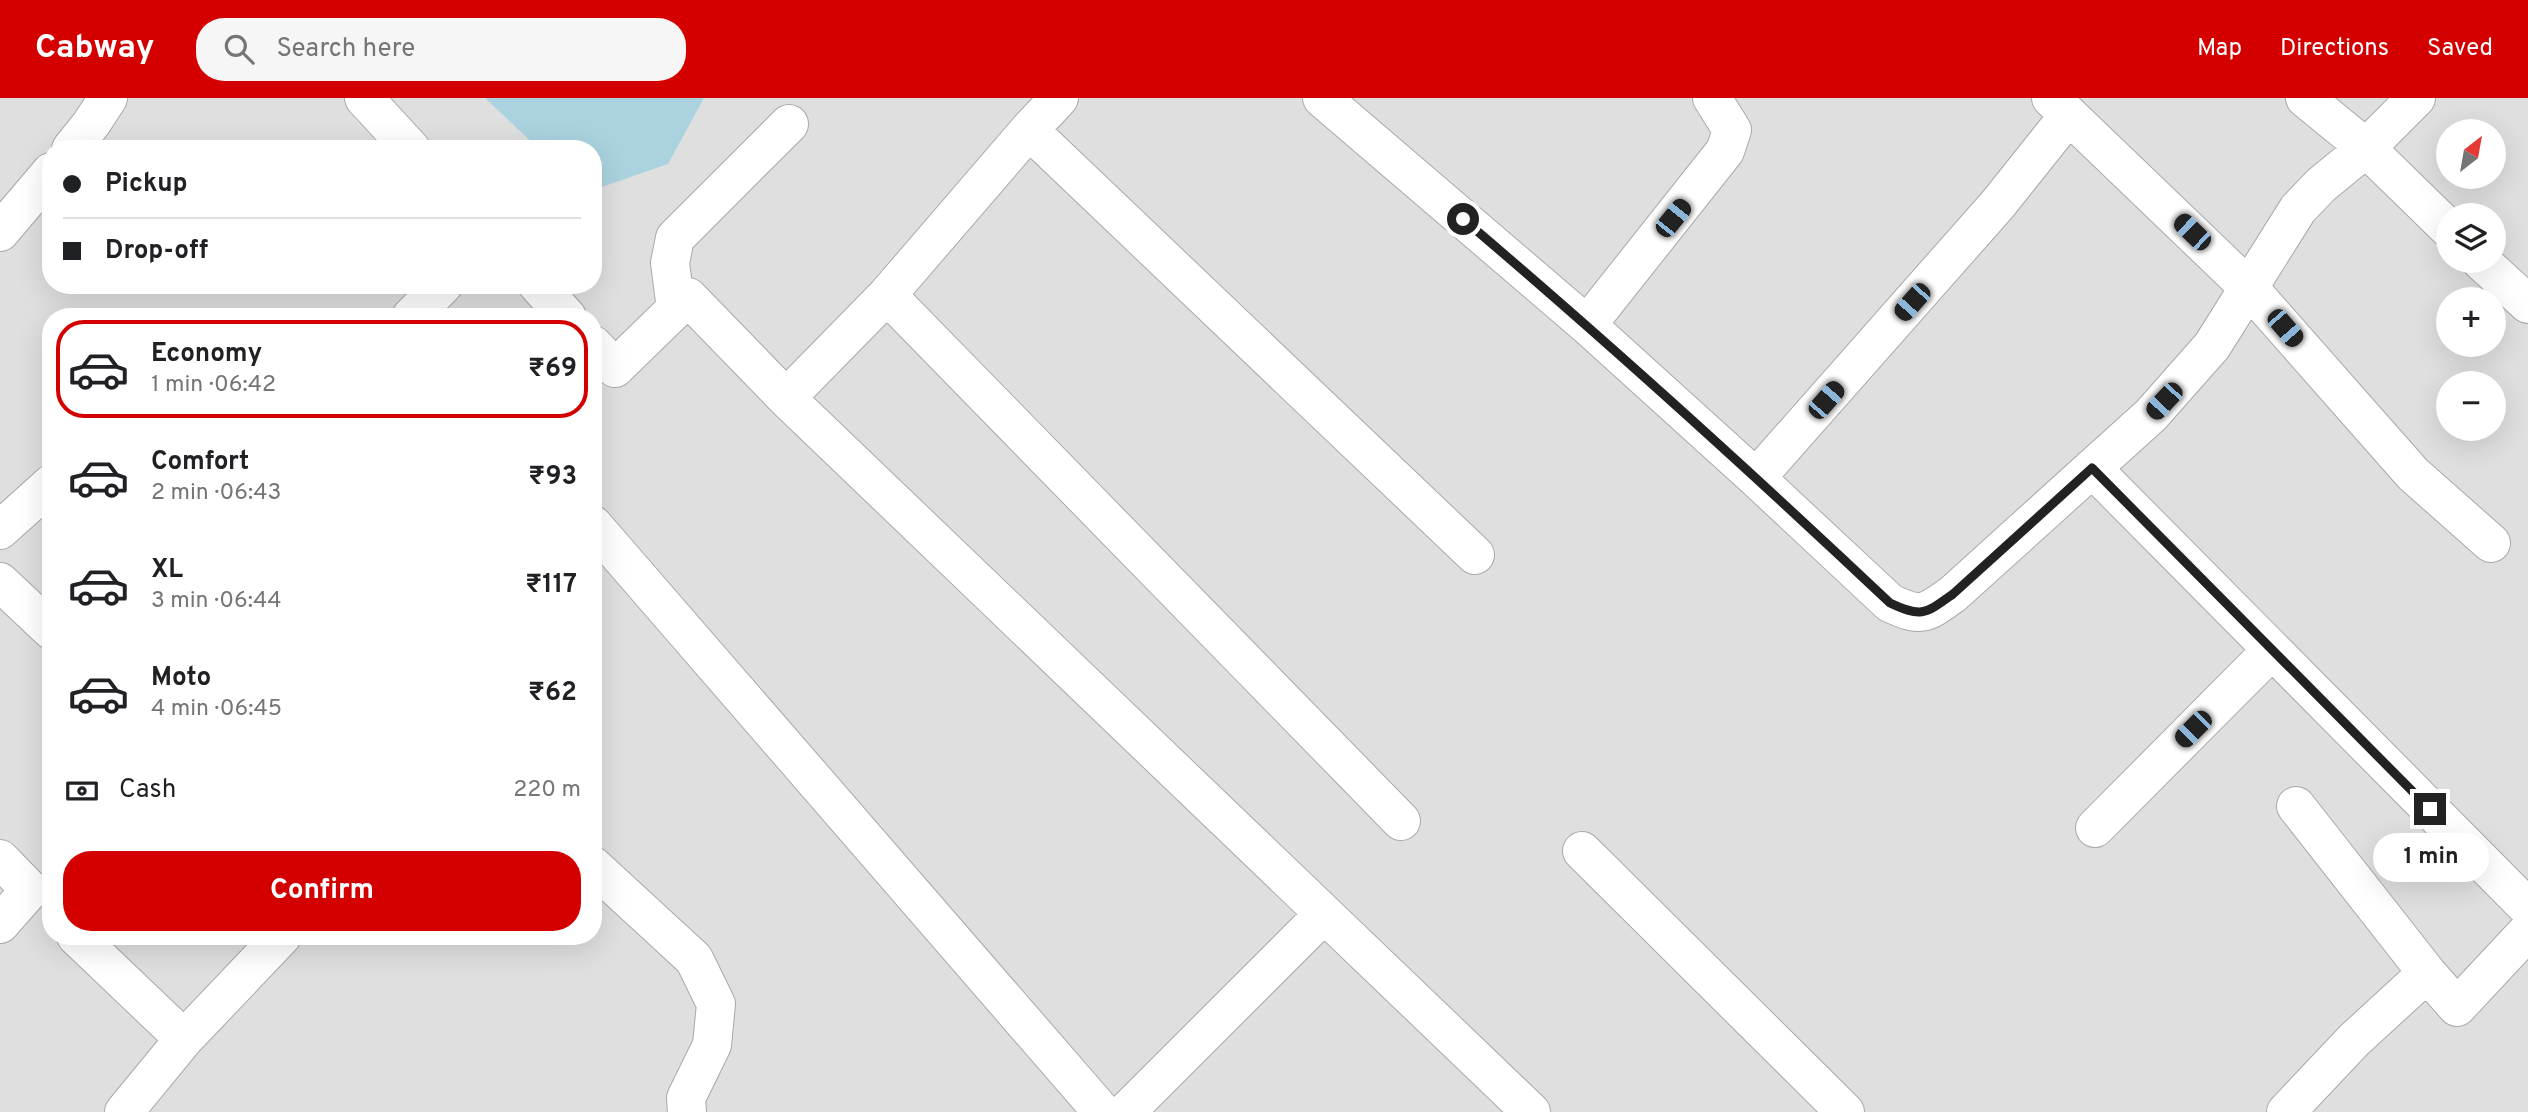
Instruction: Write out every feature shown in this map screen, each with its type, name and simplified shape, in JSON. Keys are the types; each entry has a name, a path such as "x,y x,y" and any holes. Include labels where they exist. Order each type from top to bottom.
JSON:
{"street":[{"path":"78,140 108,98"},
{"path":"364,98 403,140"},
{"path":"786,398 887,295 1059,98"},
{"path":"1322,98 1587,325 1890,603 1911,613 1930,610 1953,594 2151,415 2212,346 2298,209 2321,185 2366,148 2416,98"},
{"path":"1587,325 1725,150 1732,130 1712,98"},
{"path":"2305,98 2366,148 2436,216"},
{"path":"1756,478 1998,204 2060,107 2249,288 2413,474 2491,543"},
{"path":"676,309 670,263 675,238 789,124"},
{"path":"1029,130 1475,555"},
{"path":"0,232 42,183"},
{"path":"2494,273 2528,304"},
{"path":"421,308 434,294"},
{"path":"546,294 559,308"},
{"path":"887,295 1401,821"},
{"path":"602,355 615,369 688,298 786,398 1531,1112"},
{"path":"2092,468 2528,908"},
{"path":"0,530 42,492"},
{"path":"602,535 1102,1112"},
{"path":"0,582 42,622"},
{"path":"2095,828 2272,650"},
{"path":"2295,806 2457,1007 2528,931"},
{"path":"1582,852 1845,1112"},
{"path":"0,859 40,900 0,924"},
{"path":"602,874 694,959 716,1004 712,1045 686,1098 687,1112"},
{"path":"1126,1112 1324,914"},
{"path":"85,945 184,1039"},
{"path":"124,1112 184,1039 273,945"},
{"path":"2286,1112 2354,1040 2427,973"}],"shaded area":[{"path":"0,98 2528,98 2528,1112 0,1112"}],"water":[{"path":"485,98 704,98 668,164 602,187 602,140 529,140"}],"route":[{"path":"1463,219 1625,359 1890,603 1911,613 1930,610 1953,594 2092,468 2430,809"}]}
